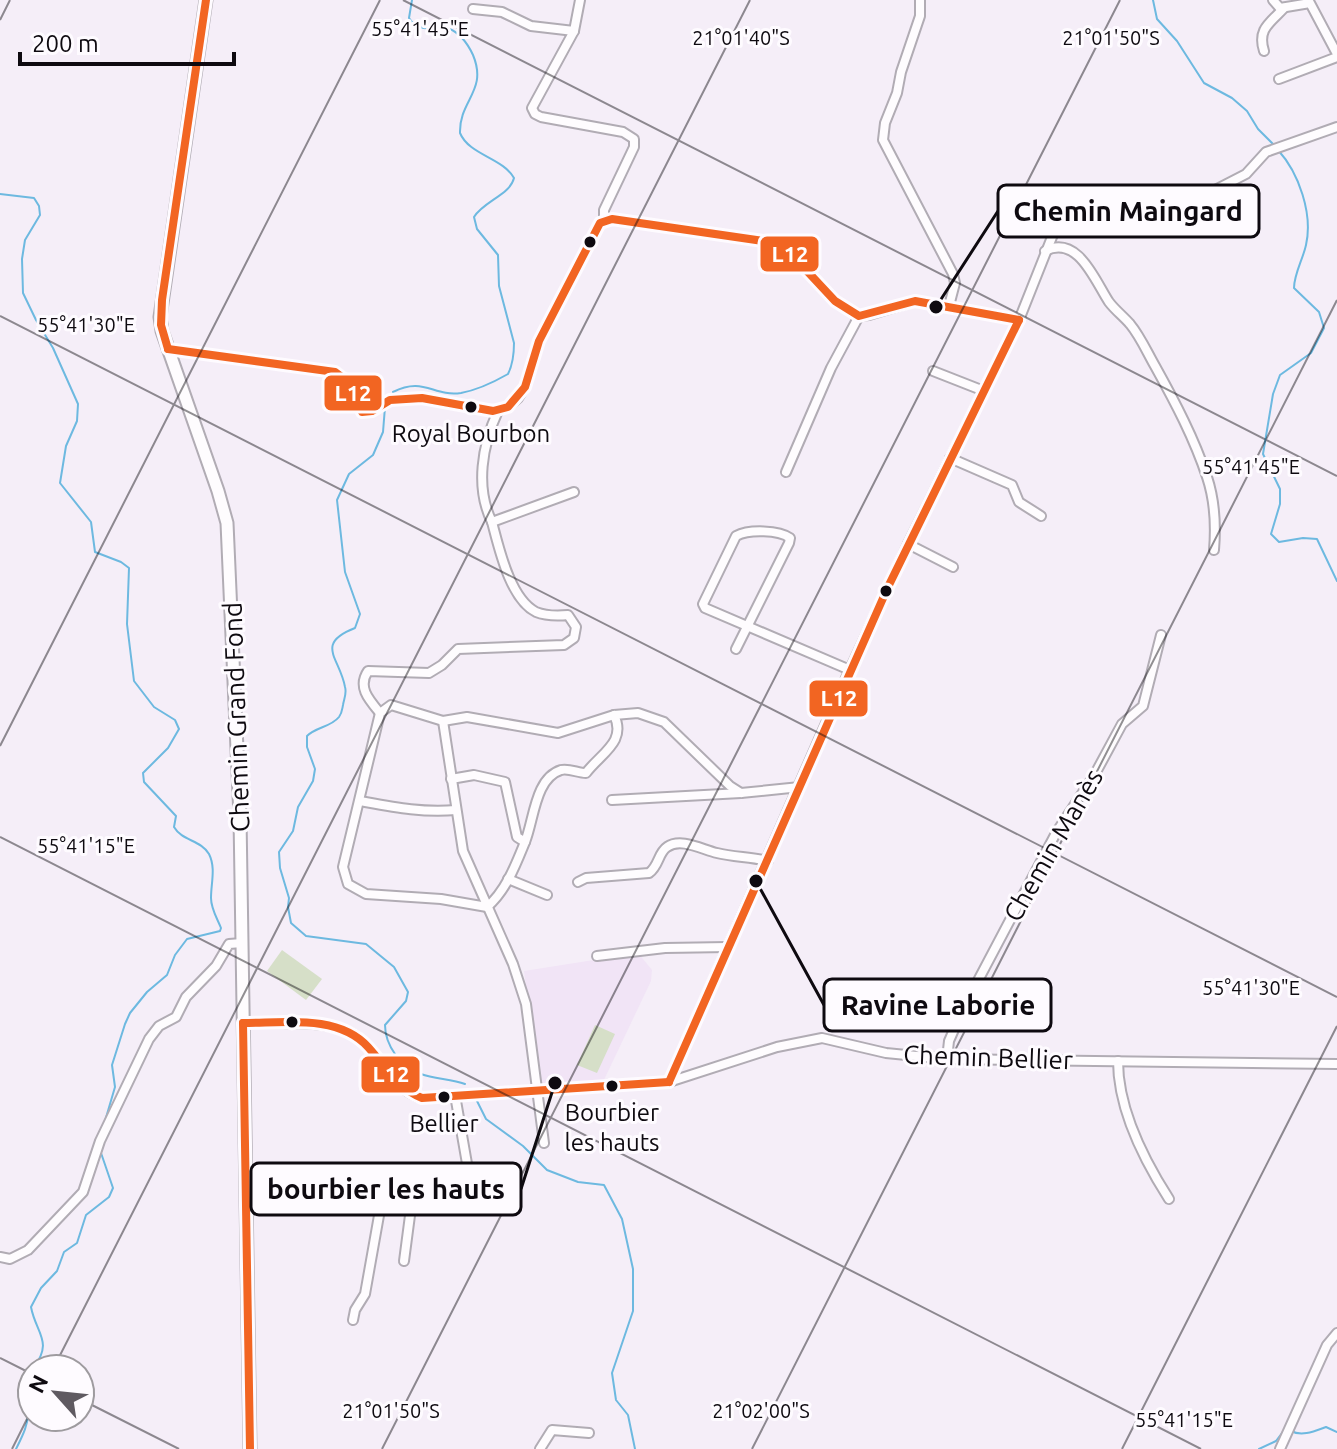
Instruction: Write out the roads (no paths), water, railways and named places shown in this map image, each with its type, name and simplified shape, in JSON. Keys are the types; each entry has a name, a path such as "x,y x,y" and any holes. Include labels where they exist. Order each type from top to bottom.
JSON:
{"street":[{"name":"Chemin Grand Fond","path":"206,0 162,300 161,325 227,523 236,697 250,1449"},
{"path":"168,349 335,372 348,380 356,405 362,412 372,411 390,400 422,398 471,409 498,411 518,398 525,387 539,341 587,245 604,220 604,210 634,147 634,139 623,132 541,117 532,108 574,31 580,0"},
{"path":"920,0 920,16 885,123 883,140 953,274 955,283 949,306"},
{"path":"1273,0 1277,6 1284,8 1311,2 1337,56 1279,79"},
{"path":"1264,51 1261,34 1284,8"},
{"path":"473,9 502,12 531,26 574,31"},
{"path":"1192,212 1213,191 1246,174 1266,152 1337,127"},
{"path":"604,220 770,242 793,256 835,301 859,316 915,301 1019,320"},
{"path":"669,1082 850,670 908,544 1019,320 1054,232"},
{"path":"1044,252 1053,247 1062,247 1077,255 1141,342 1184,418 1208,479 1215,512 1214,550"},
{"path":"786,472 831,368 859,316"},
{"path":"933,371 984,391"},
{"path":"380,713 367,698 363,686 364,674 368,671 429,673 458,649 564,645 574,638 576,627 568,615 544,615 527,606 503,561 482,495 485,449 498,411"},
{"path":"950,458 1012,485 1021,504 1041,516"},
{"path":"492,522 574,492"},
{"path":"736,649 748,626 789,543 787,535 746,532 736,536 704,600 705,608 748,626 850,670"},
{"path":"908,544 953,567"},
{"name":"Chemin Manès","path":"947,1059 949,1041 963,1009 1056,833 1095,774 1116,732 1128,717 1143,706 1161,635"},
{"path":"487,907 441,899 366,894 348,884 343,867 380,713 391,705 443,721 467,717 558,733 614,715 638,713 664,722 741,793"},
{"path":"487,907 508,879 525,842 544,785 562,770 586,773 618,736 619,727 614,715"},
{"path":"443,721 463,851 513,964 526,1004 544,1143"},
{"path":"451,779 474,775 505,782 517,837 525,842"},
{"path":"612,800 800,787"},
{"path":"360,801 409,811 431,813 456,810"},
{"path":"578,882 586,878 649,873 657,867 664,850 680,844 768,861"},
{"path":"508,879 547,895"},
{"path":"0,1257 10,1259 23,1254 83,1192 100,1141 149,1039 159,1026 176,1017 188,993 216,966 229,944 242,943"},
{"path":"597,956 665,948 728,947"},
{"name":"Chemin Bellier","path":"243,1023 324,1026 350,1032 412,1095 422,1098 669,1082 777,1047 822,1038 886,1053 947,1059 1337,1064"},
{"path":"1118,1061 1122,1092 1137,1137 1153,1174 1169,1199"},
{"path":"353,1320 365,1294 383,1193 391,1186 463,1182 469,1175 455,1095"},
{"path":"404,1261 414,1185"},
{"path":"1280,1449 1327,1345 1337,1333"},
{"path":"540,1449 552,1430 589,1433"}],"waterway":[{"path":"393,392 413,386 451,393 473,390 508,374 514,352 499,286 498,255 477,229 474,217 507,189 514,178 509,171 471,146 460,133 477,78 477,67 468,46 460,35 448,28 426,28 413,23 409,18 412,0"},
{"path":"1153,0 1157,19 1177,41 1204,83 1232,98 1247,111 1258,129 1274,145"},
{"path":"1278,150 1298,182 1308,220 1306,245 1294,288 1319,312 1324,328 1311,353 1280,375 1273,394 1263,454 1280,489 1280,504 1271,534 1279,542 1317,539 1337,581"},
{"path":"0,194 34,198 39,206 40,215 25,240 23,293 53,348 78,404 77,421 66,446 60,483 91,522 95,552 129,568 127,624 134,681 154,707 175,720 179,729 168,748 143,773 144,782 176,816 174,827 177,832 206,849 209,854 213,870 211,902 221,928 220,931 187,939 175,955 167,975 147,992 130,1013 112,1065 115,1087 105,1121"},
{"path":"385,407 383,432 373,455 349,474 337,500 345,572 360,614 355,628 335,640 332,646 346,694 340,716 307,736 307,747 315,769 313,781 298,807 293,831 279,852 280,868 289,898 291,923 306,936 366,944 394,967 408,992 406,1001 385,1025 388,1040 401,1061 421,1074 465,1084"},
{"path":"476,1099 486,1119 523,1146 547,1170 578,1182 604,1185 622,1219 633,1269 633,1311 612,1373 616,1400 628,1415 635,1449"},
{"path":"41,1353 42,1338 31,1307 41,1288 57,1271 64,1252 77,1243 86,1215 109,1197 113,1188 100,1150"},
{"path":"1291,1431 1313,1432 1326,1427 1337,1432"},
{"path":"1259,1449 1276,1441 1285,1429"},
{"path":"16,1449 24,1433"}],"place":[{"name":"Chemin Maingard","path":"936,307"},
{"name":"Royal Bourbon","path":"471,407"},
{"name":"Ravine Laborie","path":"756,881"},
{"name":"bourbier les hauts","path":"555,1083"},
{"name":"Bourbier les hauts","path":"612,1086"},
{"name":"Bellier","path":"444,1097"}]}
